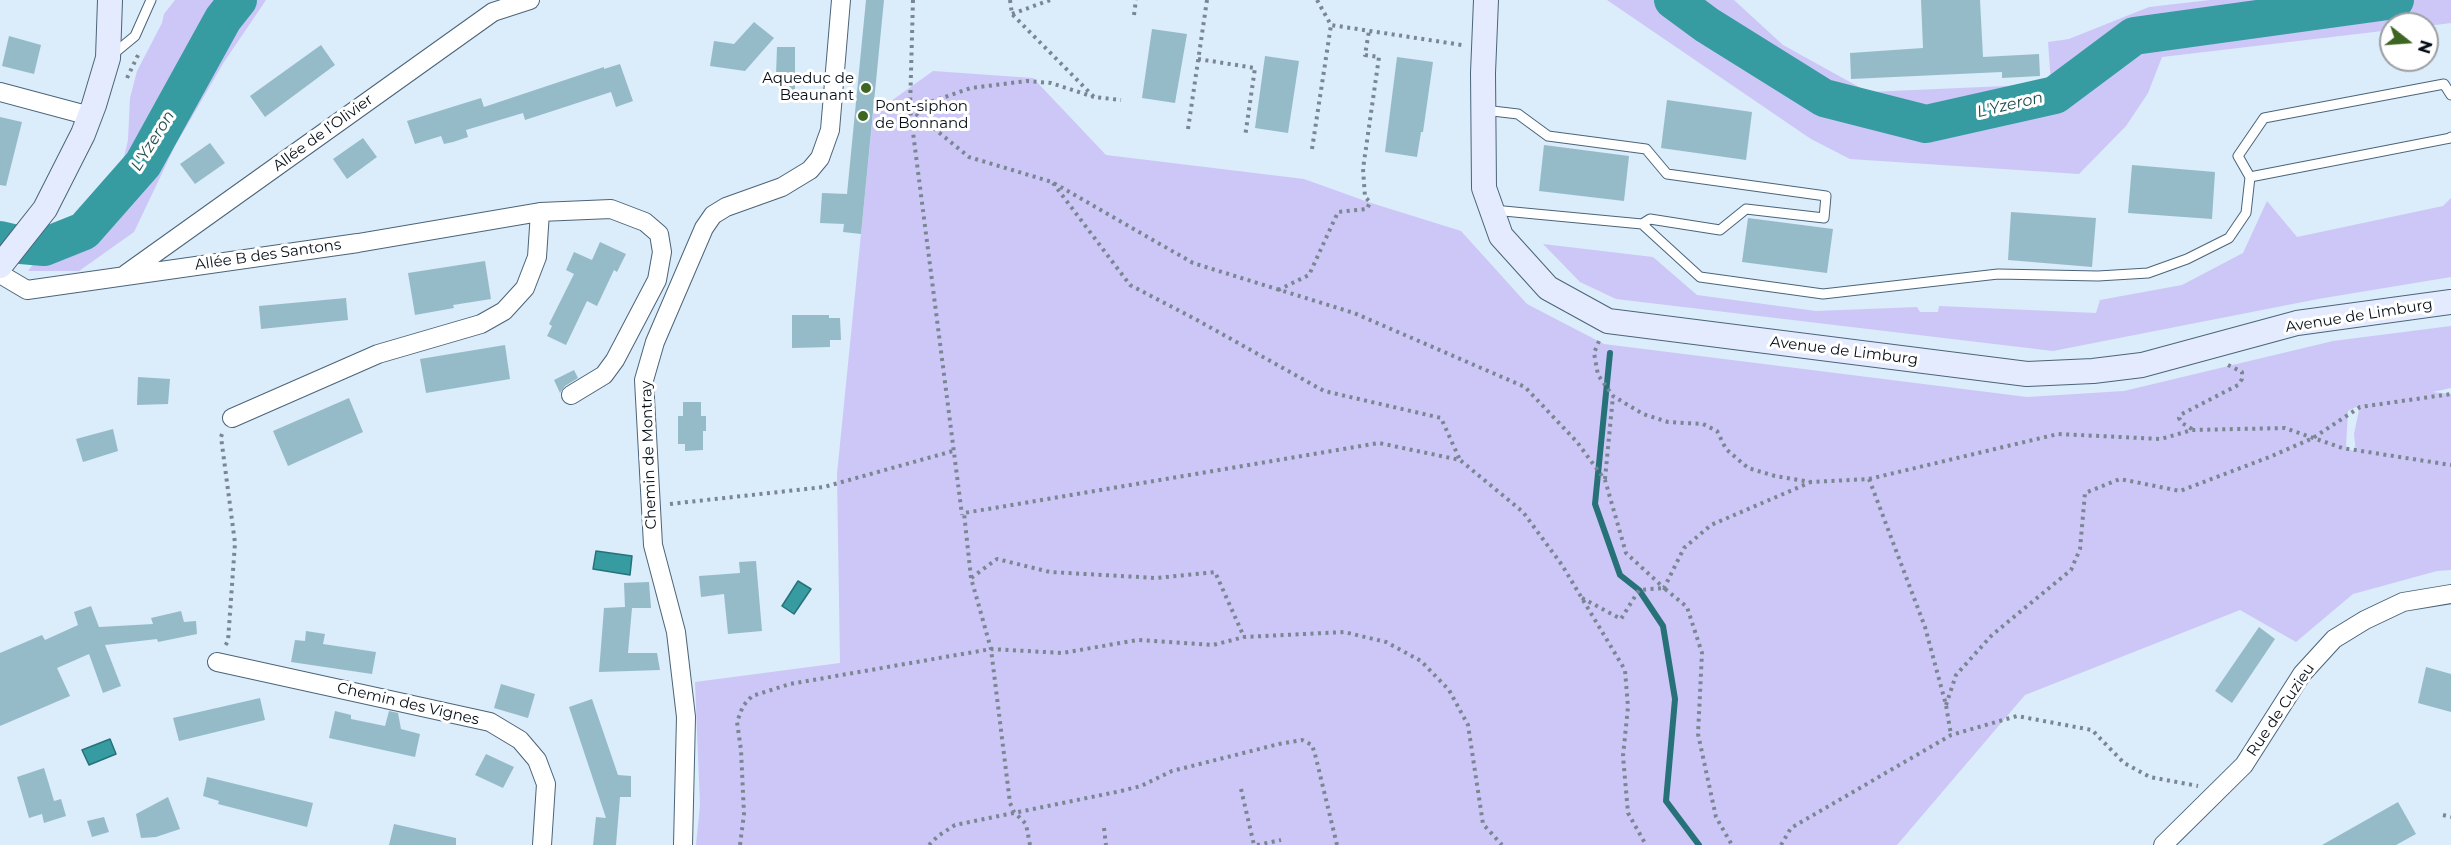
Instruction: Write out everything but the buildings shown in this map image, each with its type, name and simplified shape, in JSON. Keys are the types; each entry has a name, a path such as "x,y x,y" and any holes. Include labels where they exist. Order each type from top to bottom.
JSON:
{"street":[{"path":"0,266 45,209 68,167 90,116 108,58 110,0"},
{"name":"Allée de l’Olivier","path":"122,276 493,12 530,0"},
{"name":"Chemin de Montray","path":"683,845 686,717 676,632 653,545 644,380 655,342 704,228 713,215 726,207 782,187 810,170 820,158 827,144 830,130 841,0"},
{"name":"Avenue de Limburg","path":"1486,0 1484,188 1501,236 1548,288 1608,321 2027,374 2093,371 2142,365 2297,323 2451,302"},
{"path":"0,92 90,116"},
{"name":"Allée B des Santons","path":"0,274 27,290 358,243 540,212 611,209 645,222 659,234 662,252 657,280 615,360 604,375 571,395"},
{"path":"232,418 378,354 481,324 504,311 525,288 537,257 540,212"},
{"name":"Rue de Cuzieu","path":"2163,845 2244,765 2302,674 2334,639 2365,620 2403,602 2451,594"},
{"name":"Chemin des Vignes","path":"217,662 489,723 520,740 537,760 546,784 542,845"}],"lane":[{"path":"108,58 135,36 152,0"},
{"path":"1492,210 1642,224 1700,277 1823,294 1998,274 2098,276 2148,273 2187,260 2229,237 2246,213 2250,177 2238,156 2264,118 2444,84 2451,95"},
{"path":"1484,110 1518,114 1548,136 1646,149 1667,174 1826,196 1824,218 1746,209 1720,230 1650,219 1642,224"},
{"path":"2250,177 2451,138 2451,136"}],"path":[{"path":"913,0 910,110 953,451 971,578 991,649 1010,803 1014,812 1026,824 1030,845"},
{"path":"1010,0 1012,14 1095,97"},
{"path":"1012,14 1050,0"},
{"path":"1134,15 1136,0"},
{"path":"1188,129 1207,0"},
{"path":"1312,149 1331,25 1317,0"},
{"path":"1331,25 1466,45 1467,26 1485,27"},
{"path":"1278,290 1309,275 1338,212 1367,209 1370,202 1365,197 1363,169 1379,57 1365,55 1369,31"},
{"path":"1198,60 1255,68 1245,137"},
{"path":"910,110 971,88 1027,81 1051,83 1095,97 1121,100"},
{"path":"910,110 969,156 1052,182 1193,263 1354,313 1525,387 1577,442 1605,480 1626,553 1688,607 1702,653 1698,735 1716,817 1732,845"},
{"path":"1052,182 1130,285 1324,391 1441,418 1460,460 1523,512 1562,565 1625,670 1628,707 1623,756 1628,813 1646,845"},
{"path":"1608,321 1594,353 1598,375 1613,396 1643,414 1668,422 1704,424 1717,431 1726,448 1748,468 1811,482 1869,479 2058,434 2161,439 2192,430 2285,428 2342,448 2451,465"},
{"path":"2190,353 2237,368 2242,372 2242,379 2238,386 2182,414 2179,418 2182,423 2192,430"},
{"path":"1946,705 1956,675 1992,635 2071,570 2080,549 2085,492 2120,479 2180,491 2313,438 2360,406 2451,394"},
{"path":"1605,480 1613,396"},
{"path":"217,662 228,641 235,543 221,437 232,418"},
{"path":"971,578 964,513 1378,443 1460,460"},
{"path":"651,506 824,487 953,451"},
{"path":"1869,479 1925,627 1946,705 1951,735"},
{"path":"1664,588 1684,548 1711,525 1811,482"},
{"path":"971,578 997,559 1050,572 1156,578 1215,572 1244,637"},
{"path":"1580,597 1621,619 1639,590 1664,588"},
{"path":"740,845 744,814 737,722 742,706 752,696 790,684 991,649 1062,653 1138,640 1213,645 1244,637 1344,632 1386,642 1421,661 1449,690 1468,725 1483,825 1502,845"},
{"path":"1781,845 1791,828 1951,735 2017,716 2091,730 2124,763 2150,777 2182,784 2219,788"},
{"path":"929,845 938,836 956,825 1121,791 1141,786 1172,771 1302,740 1312,745 1337,845"},
{"path":"1241,789 1255,845 1281,840"},
{"path":"2444,816 2451,817"},
{"path":"1104,828 1106,845"}],"shaded area":[{"path":"175,0 266,0 224,62 175,146 134,232 79,271 28,271 60,228 95,194 124,157 128,140 130,98 137,71 162,23 164,14"},
{"path":"1607,0 1734,0 1783,45 1868,92 2051,84 2048,42 2069,39 2149,7 2210,0 2451,0 2451,23 2439,24 2439,12 2379,12 2379,31 2162,57 2148,93 2126,126 2079,174 1850,159 1811,139"},
{"path":"933,71 1033,78 1106,155 1304,179 1461,231 1527,304 1604,344 2027,397 2124,391 2333,341 2451,326 2451,388 2433,392 2451,394 2451,570 2437,571 2353,594 2296,642 2240,610 2025,695 1897,845 696,845 700,805 695,682 840,663 837,474 873,114","holes":["2360,405 2354,434 2356,453 2346,447 2348,411"]},
{"path":"2451,198 2451,277 2318,299 2053,351 1616,299 1580,282 1543,244 1653,257 1697,295 1816,311 1917,307 1920,312 1938,312 1939,306 2096,313 2100,300 2182,285 2243,253 2267,201 2297,237 2443,206"}],"water":[{"path":"596,551 632,556 630,575 593,569"},
{"path":"798,581 811,589 794,614 782,606"},
{"path":"110,739 116,754 89,765 82,750"}],"waterway":[{"name":"L'Yzeron","path":"0,240 44,247 84,231 143,164 223,19 238,0"},
{"name":"L'Yzeron","path":"1673,0 1707,25 1824,98 1926,124 2055,95 2134,36 2395,0"},
{"path":"1610,353 1595,504 1620,575 1639,590 1663,626 1675,699 1666,801 1699,845"}],"place":[{"name":"Aqueduc de Beaunant","path":"866,88"},
{"name":"Pont-siphon de Bonnand","path":"863,116"}]}
